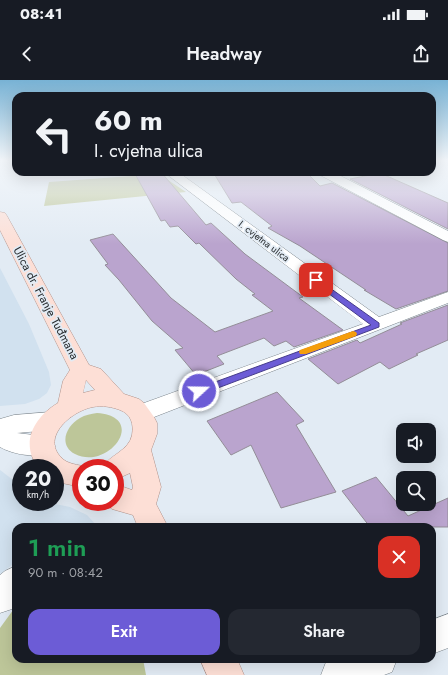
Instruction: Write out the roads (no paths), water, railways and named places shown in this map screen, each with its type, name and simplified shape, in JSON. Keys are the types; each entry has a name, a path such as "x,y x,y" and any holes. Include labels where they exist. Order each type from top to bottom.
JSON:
{"main road":[{"name":"Ulica dr. Franje Tuđmana","path":"0,216 81,370 93,374 115,398"},
{"name":"Ulica dr. Franje Tuđmana","path":"50,459 44,433 60,413 74,381 81,370"},
{"path":"60,413 84,400 115,398 126,401 141,414 146,425 145,437 138,450 124,463"},
{"path":"138,450 147,487 148,516"},
{"path":"124,501 148,516"},
{"path":"220,663 226,675"}],"street":[{"name":"I. cvjetna ulica","path":"191,188 376,325"},
{"path":"355,188 448,236"},
{"path":"141,414 448,297"},
{"path":"0,429 14,424 60,413"},
{"path":"0,436 46,459"},
{"path":"0,597 12,586"},
{"path":"436,636 448,631"},
{"path":"339,675 369,663"}]}
